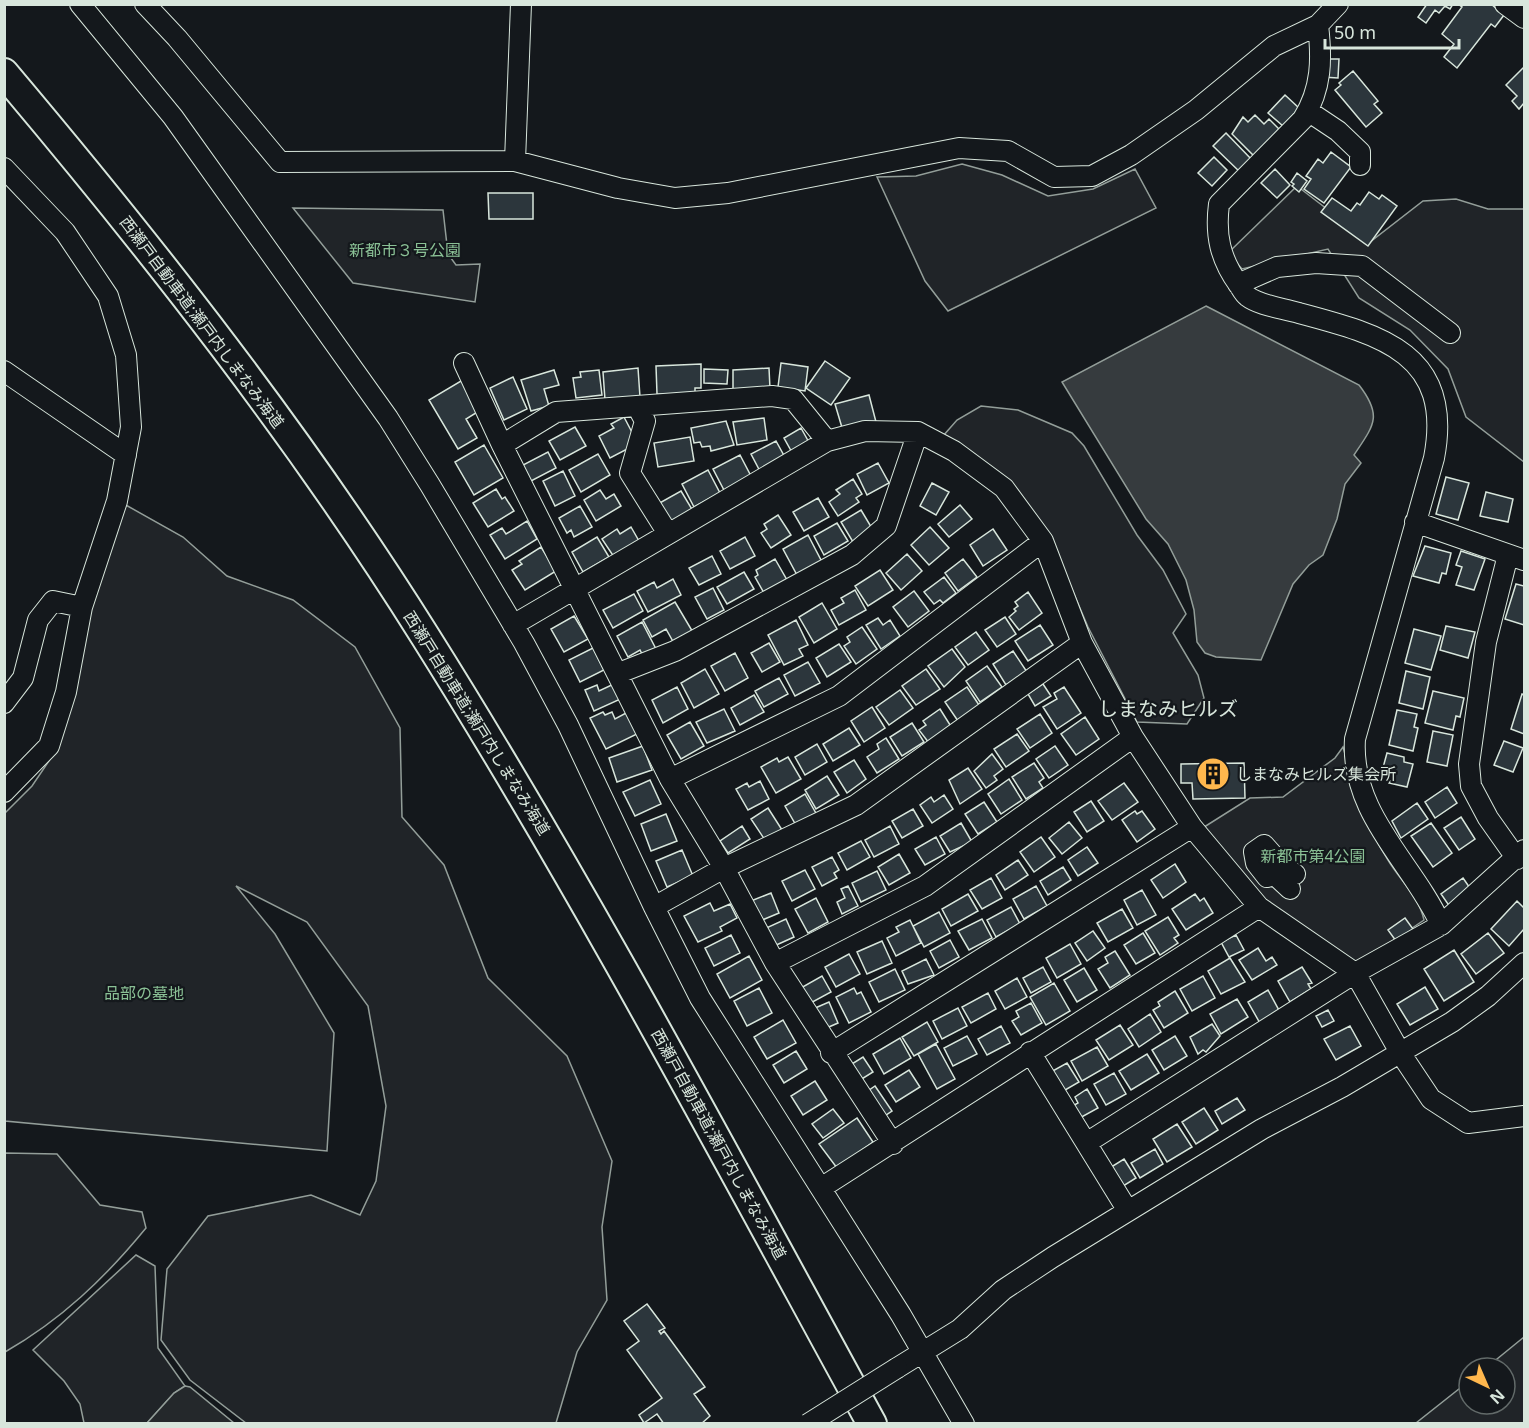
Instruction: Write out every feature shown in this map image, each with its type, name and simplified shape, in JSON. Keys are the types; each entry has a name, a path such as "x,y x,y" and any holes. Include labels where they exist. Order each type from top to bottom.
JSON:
{"highway":[{"name":"西瀬戸自動車道;瀬戸内しまなみ海道","path":"4,72 173,281 304,456 424,633 546,835 872,1424"}],"street":[{"path":"80,4 173,117 388,418 513,625 568,725 654,907 700,998 923,1352 964,1424"},
{"path":"145,4 177,38 280,162 515,161 618,188 675,198 728,193 959,148 1008,151 1054,177 1092,176 1131,155 1196,110 1274,45 1318,25 1338,4"},
{"path":"515,161 521,4"},
{"path":"1505,4 1524,18"},
{"path":"1318,25 1321,54 1320,81 1308,111 1303,119 1220,204 1217,222 1221,257 1246,296 1375,335 1408,356 1429,382 1438,410 1438,437 1354,739 1354,763 1377,824 1441,925"},
{"path":"1308,111 1338,131 1360,152 1360,165"},
{"path":"4,168 65,232 108,296 126,355 131,427 117,501 82,608 66,692 49,746 4,792"},
{"path":"1238,284 1277,267 1316,262 1362,266 1450,333"},
{"path":"464,363 502,444 619,673 670,779 724,868 775,963 831,1053 893,1144"},
{"path":"4,371 126,455"},
{"path":"502,444 555,412 772,396 793,399 827,441"},
{"path":"637,406 645,421 630,473 667,532"},
{"path":"513,625 667,532 827,441 865,430 918,432 954,451 1004,488 1043,541 1082,643 1133,737 1192,827 1259,907 1355,973 1401,1054 1431,1099 1468,1123 1524,1116"},
{"path":"619,673 675,651 852,555 886,526 918,432"},
{"path":"1088,1142 1355,973 1441,925 1521,854 1488,818 1471,786 1469,765 1486,642 1516,558 1415,522"},
{"path":"670,779 839,696 1043,541"},
{"path":"4,703 23,678 38,621 53,601 82,608"},
{"path":"654,907 724,868 856,805 1082,643"},
{"path":"775,963 925,886 1133,737"},
{"path":"831,1053 1192,827"},
{"path":"821,1188 893,1144 1030,1052 1259,907"},
{"path":"808,1424 960,1329 1003,1290 1128,1211 1262,1129 1401,1054 1488,996 1524,963"},
{"path":"1030,1052 1088,1142 1128,1211"}],"green space":[{"path":"962,164 1002,175 1048,196 1093,189 1135,169 1156,208 948,311 925,281 877,177 916,176"},
{"path":"1297,186 1370,242 1423,201 1456,199 1488,209 1524,209 1524,462 1466,417 1448,369 1410,330 1359,298 1328,249 1242,269 1228,253"},
{"name":"新都市３号公園","path":"293,208 443,210 448,254 456,265 480,264 475,302 353,283"},
{"path":"981,406 1018,410 1072,433 1084,446 1137,535 1163,570 1186,614 1173,633 1198,675 1204,698 1187,724 1137,722 1088,627 1051,540 943,436 957,420"},
{"name":"品部の墓地","path":"124,504 183,537 227,576 293,600 355,647 400,728 402,817 444,865 488,978 567,1056 612,1161 602,1227 607,1300 577,1352 556,1423 246,1423 190,1380 161,1340 167,1269 208,1216 311,1195 360,1215 376,1181 386,1106 368,1006 307,922 236,886 275,934 334,1033 327,1151 5,1121 4,814 32,786 55,752 90,612"},
{"name":"新都市第4公園","path":"1343,747 1356,791 1373,833 1388,860 1414,896 1424,920 1353,968 1265,902 1201,829 1250,798 1283,797 1335,758"},
{"path":"5,1153 57,1154 100,1205 142,1212 146,1228 115,1264 81,1297 45,1326 5,1352"},
{"path":"136,1255 155,1266 158,1348 185,1386 174,1393 147,1423 84,1423 80,1404 64,1381 33,1350"},
{"path":"1524,1337 1524,1423 1416,1423 1457,1391 1457,1416 1517,1416 1517,1356 1501,1356"}],"shaded area":[{"path":"1206,306 1359,385 1373,413 1371,428 1354,455 1361,463 1345,484 1337,519 1323,555 1309,565 1293,584 1261,660 1216,657 1205,653 1197,642 1194,610 1186,580 1168,544 1146,519 1062,382"},
{"path":"185,1386 190,1387 234,1423 147,1423 174,1393"}],"building":[{"path":"1427,4 1453,4 1450,9 1445,6 1439,13 1435,10 1426,23 1418,17"},
{"path":"1458,4 1491,4 1504,15 1495,27 1491,24 1457,68 1444,57 1454,44 1442,34 1462,7"},
{"path":"1323,59 1339,59 1338,78 1322,77"},
{"path":"1524,67 1524,103 1519,109 1512,101 1517,96 1506,85"},
{"path":"1353,71 1378,101 1374,104 1382,113 1366,127 1335,90 1341,85 1339,83"},
{"path":"1285,95 1299,108 1283,126 1268,113"},
{"path":"1255,115 1264,124 1269,119 1279,129 1257,159 1232,134 1243,117 1248,122"},
{"path":"1226,133 1254,162 1242,174 1213,146"},
{"path":"1331,152 1351,167 1324,203 1304,189 1311,179 1306,176 1318,159 1323,163"},
{"path":"1214,157 1227,170 1212,186 1198,173"},
{"path":"1275,169 1290,185 1277,198 1261,183"},
{"path":"1297,173 1307,181 1299,192 1291,182"},
{"path":"1369,192 1379,199 1382,195 1397,206 1368,246 1321,212 1332,198 1351,211 1357,203 1360,205"},
{"path":"488,193 533,193 533,219 489,219"},
{"path":"825,361 850,378 831,405 806,388"},
{"path":"781,363 808,367 805,391 778,387"},
{"path":"701,364 701,388 695,388 695,396 657,394 656,366"},
{"path":"638,368 640,397 605,400 603,372"},
{"path":"769,368 770,389 733,390 733,370"},
{"path":"704,369 728,370 727,384 704,383"},
{"path":"554,370 559,385 544,389 549,406 531,411 521,380"},
{"path":"599,370 602,395 576,398 573,378 581,377 580,372"},
{"path":"513,377 527,409 504,420 490,388"},
{"path":"466,378 484,408 466,419 477,438 458,449 429,400"},
{"path":"869,395 876,422 843,431 835,404"},
{"path":"624,417 635,438 633,446 610,458 599,436 614,428 611,424"},
{"path":"764,418 767,440 737,445 733,422"},
{"path":"726,421 734,445 711,451 710,446 702,447 700,442 694,443 691,428"},
{"path":"575,427 586,446 560,460 549,441"},
{"path":"801,428 811,446 794,456 784,438"},
{"path":"690,437 694,461 658,467 654,443"},
{"path":"776,441 787,461 762,475 751,454"},
{"path":"484,445 503,478 474,495 455,462"},
{"path":"548,452 556,468 531,481 523,465"},
{"path":"598,454 610,475 581,492 569,470"},
{"path":"740,455 752,478 725,492 713,469"},
{"path":"878,463 889,483 867,495 857,474"},
{"path":"708,470 720,493 694,507 682,484"},
{"path":"563,471 575,496 555,506 543,481"},
{"path":"1446,477 1469,483 1458,520 1436,514"},
{"path":"853,479 862,494 856,498 859,502 838,516 829,502 840,494 836,490"},
{"path":"932,483 949,492 936,515 920,506"},
{"path":"496,489 502,499 505,497 514,511 488,527 473,503"},
{"path":"600,490 606,499 614,494 621,506 596,521 584,500"},
{"path":"681,491 693,511 668,525 656,505"},
{"path":"1486,492 1513,499 1508,522 1480,516"},
{"path":"818,498 829,517 804,531 793,512"},
{"path":"960,505 972,519 949,537 938,524"},
{"path":"580,506 592,527 574,537 571,530 567,533 559,518"},
{"path":"861,510 873,530 853,542 841,522"},
{"path":"778,515 791,535 771,548 761,533 767,529 764,524"},
{"path":"527,521 537,539 505,559 490,535 502,528 506,534"},
{"path":"837,523 848,541 824,555 814,536"},
{"path":"631,527 639,541 614,557 602,539 617,529 620,534"},
{"path":"930,527 949,548 929,565 911,545"},
{"path":"993,529 1007,550 983,566 970,545"},
{"path":"808,535 822,562 797,575 783,549"},
{"path":"597,537 609,557 583,572 572,552"},
{"path":"745,537 755,556 730,569 720,551"},
{"path":"1425,546 1451,553 1446,574 1442,573 1439,583 1413,576"},
{"path":"541,547 556,571 525,590 512,570 522,564 519,561"},
{"path":"1461,551 1485,559 1474,590 1456,585 1462,567 1456,565"},
{"path":"907,554 922,571 901,590 886,573"},
{"path":"712,556 721,574 699,585 689,568"},
{"path":"775,559 787,580 764,593 755,577 758,575 756,570"},
{"path":"963,559 977,577 958,591 945,573"},
{"path":"880,570 893,590 868,606 855,586"},
{"path":"744,572 754,589 727,604 717,587"},
{"path":"944,577 956,593 943,603 940,600 934,604 924,592"},
{"path":"673,579 681,595 648,612 637,591 654,582 657,588"},
{"path":"1516,584 1524,586 1524,625 1505,619"},
{"path":"713,588 724,610 707,619 695,597"},
{"path":"855,590 866,610 839,625 831,610 844,603 841,598"},
{"path":"914,591 929,611 908,627 893,607"},
{"path":"1028,592 1042,613 1019,630 1009,617 1018,606 1015,602"},
{"path":"634,594 643,611 613,628 603,610"},
{"path":"675,602 694,634 675,645 666,629 652,637 643,620"},
{"path":"822,603 837,629 814,643 799,617"},
{"path":"574,616 588,639 564,652 551,629"},
{"path":"1005,617 1016,634 997,647 985,630"},
{"path":"878,618 883,625 890,620 900,636 881,649 866,625"},
{"path":"796,620 808,645 799,649 803,656 784,665 768,635"},
{"path":"642,622 656,649 643,656 640,650 628,657 617,636"},
{"path":"1040,625 1053,645 1028,661 1015,641"},
{"path":"1446,626 1475,632 1468,658 1440,650"},
{"path":"862,627 877,649 856,664 844,646 850,642 847,637"},
{"path":"1414,629 1441,636 1431,670 1405,663"},
{"path":"976,632 989,650 968,665 955,647"},
{"path":"769,643 780,662 762,672 751,653"},
{"path":"839,644 851,662 827,677 816,658"},
{"path":"593,648 604,670 580,682 569,660"},
{"path":"952,649 965,667 944,687 928,666"},
{"path":"1013,651 1027,672 1006,685 993,664"},
{"path":"735,653 748,678 725,691 711,666"},
{"path":"808,662 820,683 795,696 784,675"},
{"path":"987,666 1002,687 980,702 966,681"},
{"path":"705,669 719,694 694,708 681,683"},
{"path":"926,669 940,689 916,705 902,686"},
{"path":"1406,671 1430,677 1423,709 1399,703"},
{"path":"779,678 788,694 764,707 755,691"},
{"path":"618,682 625,697 594,711 585,690 597,685 599,691"},
{"path":"1043,684 1051,696 1035,706 1028,694"},
{"path":"677,687 688,709 663,723 652,700"},
{"path":"967,687 983,711 958,721 945,702"},
{"path":"1064,687 1081,713 1057,729 1043,707 1057,699 1054,693"},
{"path":"900,690 913,708 889,725 876,707"},
{"path":"1433,691 1464,698 1460,717 1456,716 1453,730 1425,723"},
{"path":"1522,694 1524,695 1524,734 1511,729"},
{"path":"754,695 764,712 740,725 731,708"},
{"path":"872,707 885,728 864,742 851,721"},
{"path":"724,709 735,731 707,743 696,722"},
{"path":"940,709 952,728 929,743 919,730 926,725 923,721"},
{"path":"1397,710 1417,714 1414,727 1418,728 1413,751 1389,745"},
{"path":"603,712 605,715 612,712 615,719 626,713 637,734 606,749 590,718"},
{"path":"1040,714 1052,733 1030,748 1017,729"},
{"path":"1085,717 1099,739 1076,755 1061,734"},
{"path":"690,722 704,746 681,759 667,735"},
{"path":"912,723 924,742 902,756 890,737"},
{"path":"849,728 860,745 833,761 823,744"},
{"path":"1433,731 1453,735 1447,766 1427,762"},
{"path":"1017,734 1029,751 1006,767 994,749"},
{"path":"886,738 899,759 877,773 867,757 879,749 877,744"},
{"path":"1504,741 1523,748 1513,772 1494,765"},
{"path":"817,744 827,762 805,775 795,757"},
{"path":"643,746 652,770 617,782 609,758"},
{"path":"1055,746 1068,765 1049,778 1036,759"},
{"path":"1387,753 1404,757 1404,762 1413,764 1407,787 1389,783 1391,778 1381,775"},
{"path":"992,754 1003,769 994,776 997,780 986,788 974,771"},
{"path":"788,757 801,779 776,793 761,767 777,758 779,762"},
{"path":"854,760 866,779 847,793 834,772"},
{"path":"1034,763 1044,778 1039,782 1043,788 1026,799 1012,777"},
{"name":"しまなみヒルズ集会所","path":"1244,763 1245,798 1193,799 1192,783 1181,783 1181,764"},
{"path":"968,768 982,789 960,804 949,780"},
{"path":"827,776 839,795 816,809 805,790"},
{"path":"1009,779 1022,800 1001,814 988,794"},
{"path":"650,780 661,804 635,816 623,792"},
{"path":"760,781 769,799 748,810 736,789 747,783 749,787"},
{"path":"1124,783 1138,802 1112,820 1098,801"},
{"path":"1447,787 1457,803 1435,818 1425,802"},
{"path":"805,794 817,815 797,827 785,806"},
{"path":"944,795 953,809 932,823 920,805 931,797 934,802"},
{"path":"1091,801 1104,821 1087,832 1074,812"},
{"path":"984,802 997,822 978,834 965,814"},
{"path":"1417,803 1428,819 1401,838 1392,821"},
{"path":"768,808 784,833 767,843 751,819"},
{"path":"913,809 923,826 902,838 892,821"},
{"path":"1135,811 1137,814 1142,811 1155,829 1137,842 1122,820"},
{"path":"666,814 677,841 651,851 641,824"},
{"path":"1461,817 1475,839 1459,850 1444,828"},
{"path":"1069,822 1082,838 1062,854 1049,838"},
{"path":"961,823 972,842 950,852 940,836"},
{"path":"1431,823 1452,853 1433,867 1411,836"},
{"path":"742,826 750,839 728,853 720,841"},
{"path":"890,826 899,844 874,857 865,840"},
{"path":"936,837 945,854 925,865 915,849"},
{"path":"1041,837 1055,857 1034,872 1020,852"},
{"path":"861,841 870,857 847,870 838,853"},
{"path":"1087,847 1098,863 1078,876 1068,860"},
{"path":"682,850 693,876 667,887 656,861"},
{"path":"899,854 910,873 889,885 878,867"},
{"path":"832,857 839,870 834,873 837,878 822,886 812,867"},
{"path":"1018,860 1028,875 1005,890 996,875"},
{"path":"1175,864 1186,882 1163,898 1151,880"},
{"path":"1063,867 1071,880 1048,895 1040,881"},
{"path":"805,870 815,889 792,901 782,881"},
{"path":"877,871 886,890 861,902 852,883"},
{"path":"991,878 1002,898 982,909 970,890"},
{"path":"1463,878 1472,891 1450,907 1441,894"},
{"path":"848,886 858,906 842,914 837,902 845,898 841,889"},
{"path":"1036,886 1047,906 1024,919 1013,899"},
{"path":"1142,890 1156,915 1137,925 1124,900"},
{"path":"771,893 779,913 760,921 751,901"},
{"path":"968,894 978,911 951,926 942,909"},
{"path":"1195,894 1200,901 1204,898 1213,913 1186,930 1172,909"},
{"path":"816,898 828,922 808,933 795,909"},
{"path":"1517,901 1524,908 1524,929 1509,946 1491,929"},
{"path":"710,903 714,911 730,904 737,918 720,927 722,931 698,942 684,916"},
{"path":"1011,907 1020,924 996,937 987,920"},
{"path":"1122,909 1133,928 1108,942 1097,923"},
{"path":"939,912 950,933 924,947 913,926"},
{"path":"1168,917 1179,935 1174,938 1178,943 1160,955 1145,931"},
{"path":"1405,918 1413,929 1396,941 1388,930"},
{"path":"786,919 794,937 772,947 764,929"},
{"path":"982,919 992,938 969,950 958,931"},
{"path":"910,920 921,943 896,956 887,938 899,932 896,927"},
{"path":"1093,931 1105,948 1087,961 1075,943"},
{"path":"1143,933 1155,953 1136,964 1124,945"},
{"path":"1488,933 1504,953 1476,974 1461,954"},
{"path":"731,935 740,953 714,966 705,948"},
{"path":"1236,935 1244,950 1229,957 1221,942"},
{"path":"950,940 959,957 939,968 930,951"},
{"path":"882,941 892,963 867,974 857,952"},
{"path":"1070,944 1081,964 1057,978 1046,958"},
{"path":"1258,948 1266,961 1272,957 1277,965 1252,980 1239,960"},
{"path":"1454,950 1474,982 1444,1001 1424,969"},
{"path":"1115,951 1130,975 1110,988 1098,969 1108,963 1105,957"},
{"path":"849,954 860,974 836,987 825,967"},
{"path":"749,956 762,980 730,998 717,974"},
{"path":"1230,958 1245,982 1221,994 1208,971"},
{"path":"926,959 934,975 908,984 902,971"},
{"path":"1043,967 1051,982 1031,993 1023,978"},
{"path":"1302,967 1312,983 1308,984 1311,989 1290,1002 1278,981"},
{"path":"1084,968 1097,990 1077,1002 1064,980"},
{"path":"895,969 905,990 879,1002 869,982"},
{"path":"822,976 831,992 807,1005 799,989"},
{"path":"1203,976 1215,998 1192,1011 1180,989"},
{"path":"1017,978 1027,997 1005,1009 995,991"},
{"path":"1054,983 1070,1011 1046,1025 1030,997"},
{"path":"1425,987 1438,1009 1410,1025 1397,1004"},
{"path":"759,988 772,1013 747,1026 734,1001"},
{"path":"854,988 857,994 861,992 871,1012 849,1023 836,997"},
{"path":"1268,990 1281,1014 1261,1025 1248,1002"},
{"path":"1175,991 1188,1013 1164,1028 1153,1010 1160,1006 1158,1002"},
{"path":"988,993 996,1009 971,1023 962,1007"},
{"path":"1237,999 1248,1017 1221,1034 1210,1014"},
{"path":"829,1002 838,1023 815,1033 806,1012"},
{"path":"1031,1003 1042,1023 1021,1035 1012,1021 1019,1017 1016,1011"},
{"path":"958,1008 967,1026 942,1039 933,1021"},
{"path":"1328,1010 1334,1021 1322,1027 1316,1016"},
{"path":"1150,1014 1161,1032 1139,1047 1128,1029"},
{"path":"783,1020 796,1043 767,1059 754,1037"},
{"path":"927,1022 938,1042 914,1056 902,1037"},
{"path":"1212,1024 1220,1036 1206,1052 1203,1050 1198,1054 1190,1037"},
{"path":"1120,1025 1133,1045 1109,1060 1096,1040"},
{"path":"1001,1026 1010,1043 987,1055 978,1039"},
{"path":"1350,1026 1361,1046 1336,1060 1324,1039"},
{"path":"967,1036 977,1054 953,1066 944,1048"},
{"path":"1175,1036 1187,1056 1164,1070 1152,1050"},
{"path":"900,1038 911,1058 884,1074 873,1054"},
{"path":"936,1044 955,1079 937,1089 918,1054"},
{"path":"1097,1047 1108,1066 1082,1081 1071,1061"},
{"path":"796,1051 807,1069 784,1083 773,1065"},
{"path":"1147,1054 1159,1073 1131,1090 1119,1071"},
{"path":"863,1057 873,1072 849,1087 839,1072"},
{"path":"1067,1063 1079,1082 1060,1093 1049,1073"},
{"path":"909,1070 920,1087 896,1102 885,1085"},
{"path":"1114,1073 1126,1094 1106,1105 1094,1084"},
{"path":"815,1081 827,1100 803,1115 791,1096"},
{"path":"875,1086 892,1111 874,1123 865,1093"},
{"path":"1087,1089 1098,1108 1078,1119 1071,1107 1078,1103 1075,1097"},
{"path":"1237,1098 1245,1110 1222,1124 1215,1111"},
{"path":"1204,1108 1218,1130 1196,1144 1182,1122"},
{"path":"833,1109 844,1123 823,1138 812,1124"},
{"path":"857,1118 873,1142 837,1168 819,1144"},
{"path":"1177,1124 1192,1147 1167,1162 1153,1139"},
{"path":"1155,1149 1163,1164 1140,1178 1131,1163"},
{"path":"1124,1159 1136,1178 1120,1188 1108,1169"},
{"path":"647,1304 665,1328 659,1331 661,1334 664,1331 705,1387 694,1394 710,1416 701,1424 664,1424 657,1414 644,1423 639,1415 662,1398 627,1350 639,1341 624,1321"}],"place":[{"name":"しまなみヒルズ集会所","path":"1213,774"}],"district":[{"name":"しまなみヒルズ","path":"1168,708"}]}
